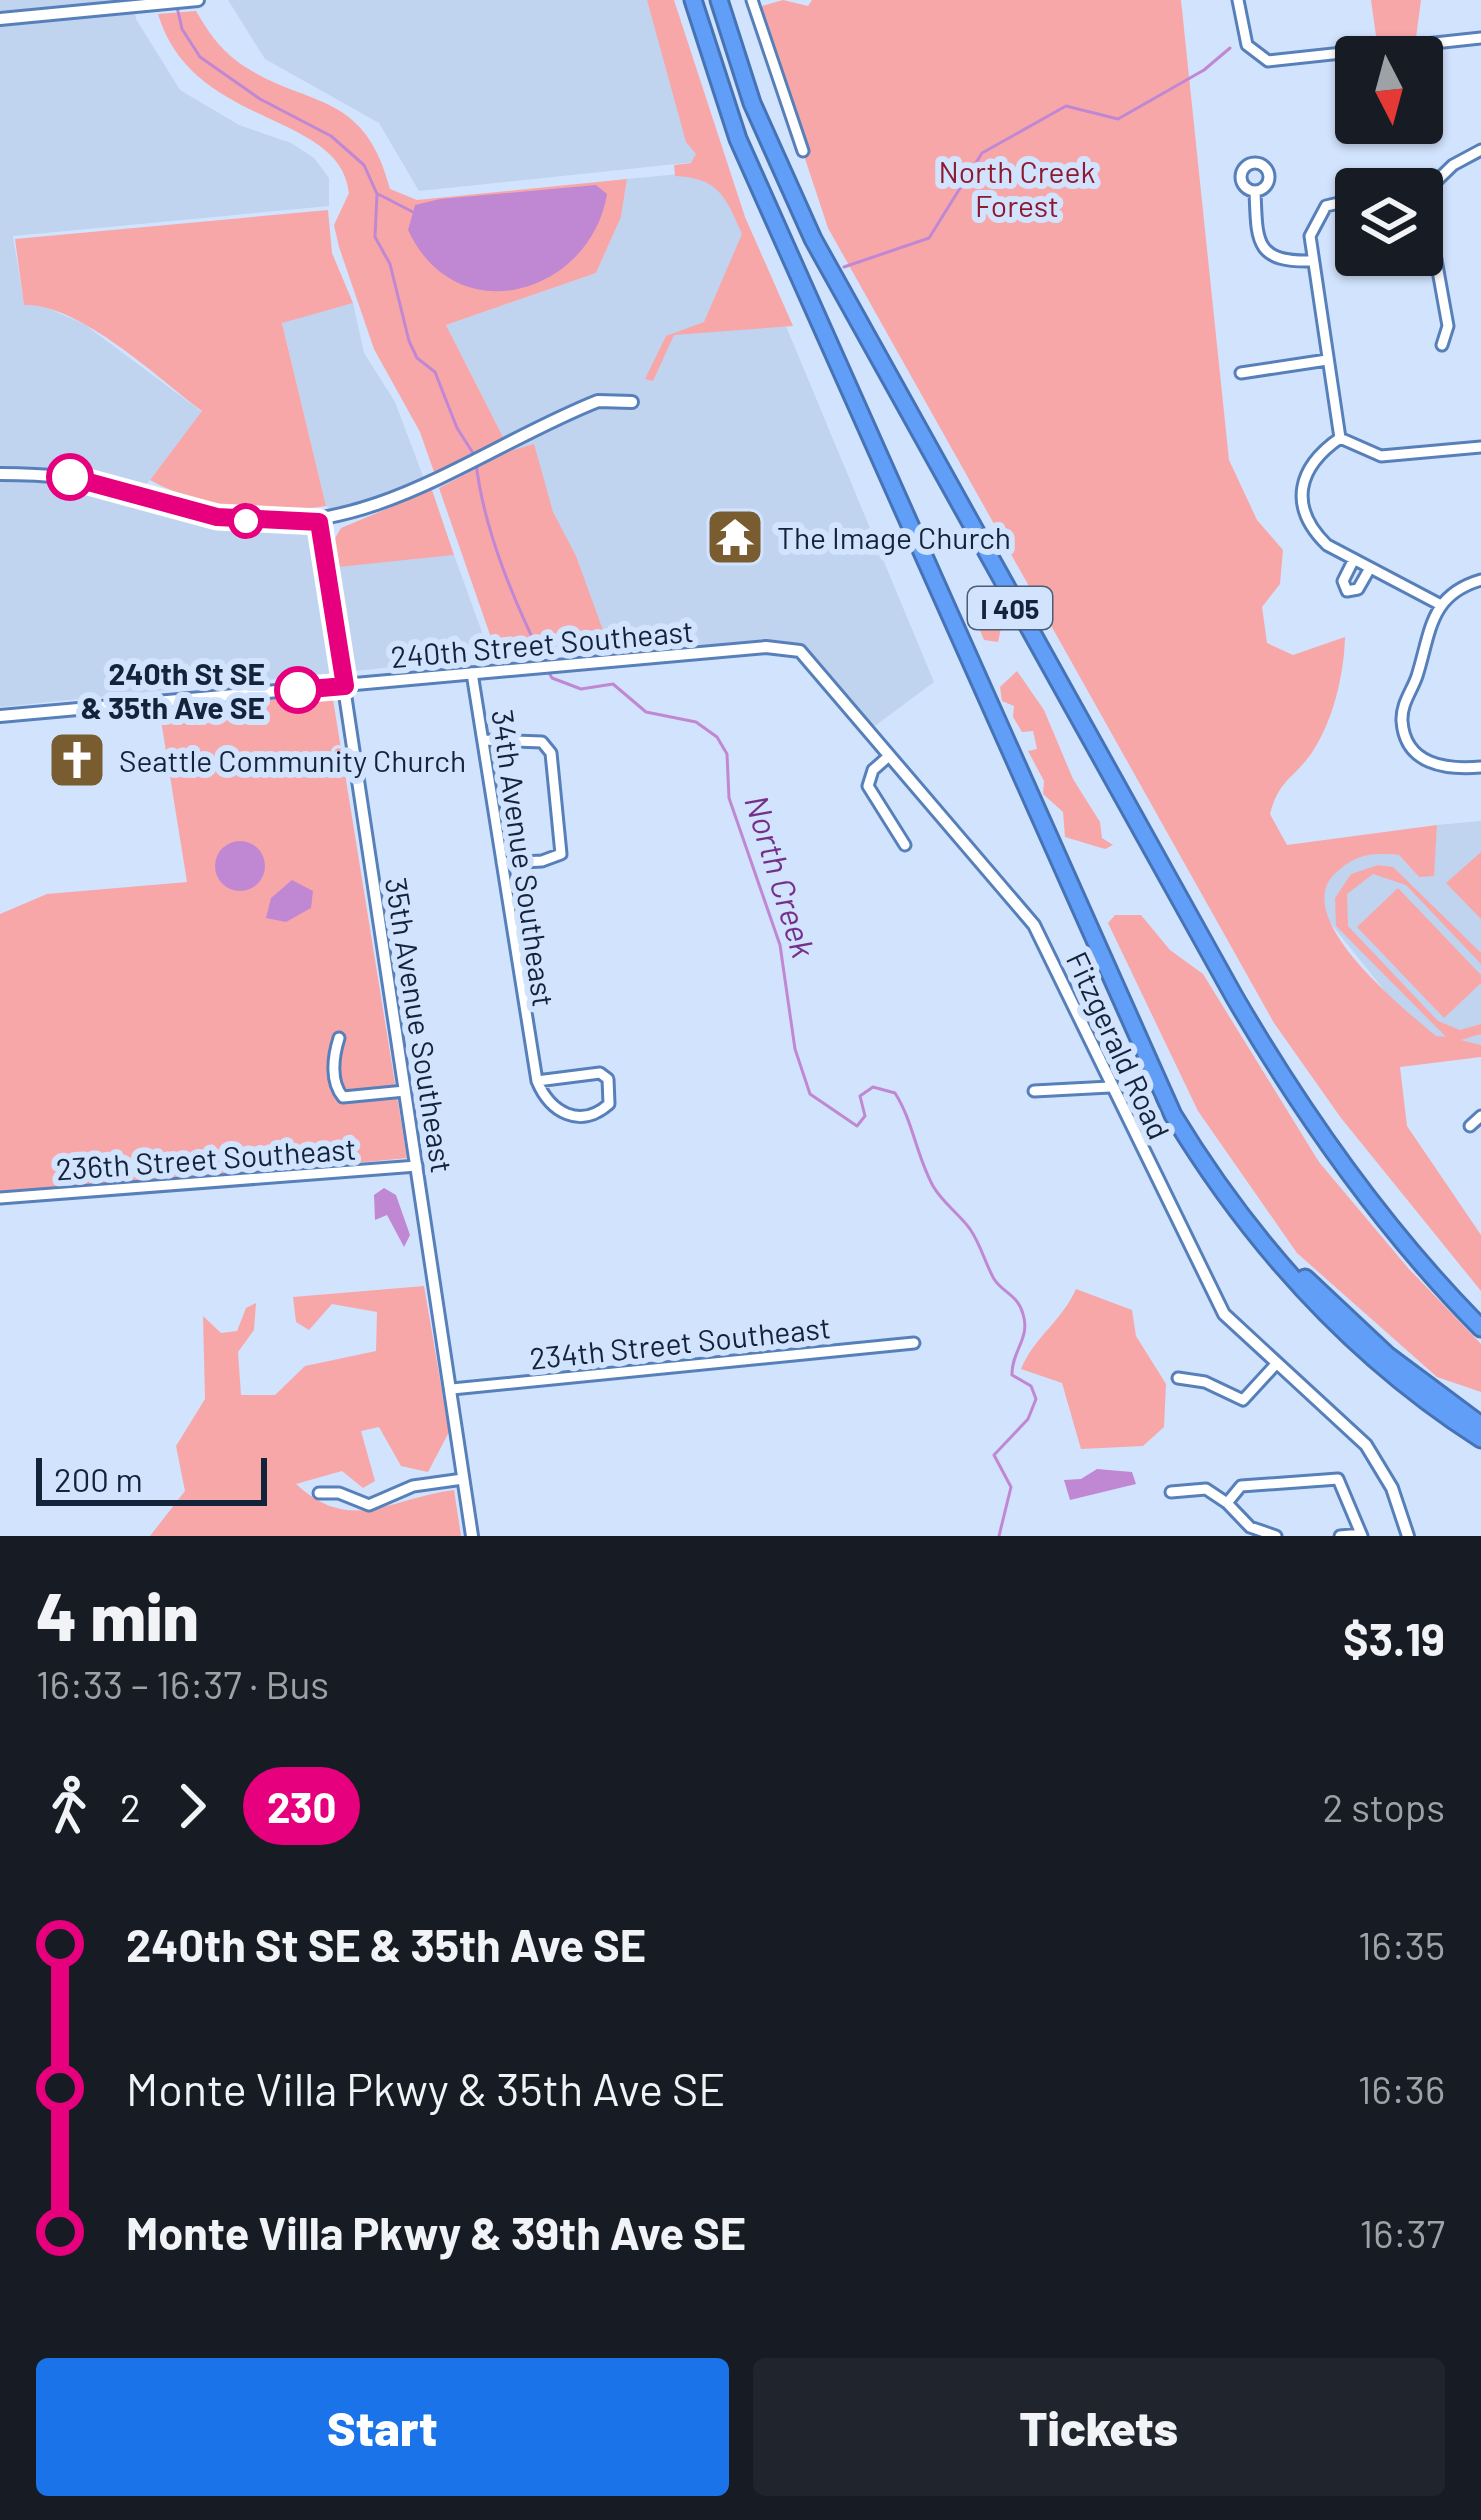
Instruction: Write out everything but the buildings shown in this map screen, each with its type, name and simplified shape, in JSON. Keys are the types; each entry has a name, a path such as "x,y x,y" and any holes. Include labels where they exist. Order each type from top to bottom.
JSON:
{"highway":[{"name":"I 405","path":"697,0 738,139 877,440 1174,1115 1252,1234 1344,1333 1481,1439"},
{"name":"I 405","path":"716,0 752,103 813,239 1234,998 1361,1186 1481,1328"},
{"name":"I 405","path":"1141,1035 1194,1130 1258,1224 1358,1330 1481,1425"}],"street":[{"path":"0,19 198,0"},
{"path":"752,0 803,151"},
{"path":"1238,0 1247,46 1258,56 1279,62 1481,38"},
{"path":"1443,174 1481,150"},
{"path":"1255,191 1256,232 1265,251 1280,261 1313,261"},
{"path":"1335,203 1318,213 1310,236 1340,438"},
{"path":"1439,276 1448,326 1442,345"},
{"path":"1240,373 1327,360"},
{"path":"0,474 109,484 217,517 319,522 373,506 598,401 632,402"},
{"path":"1340,438 1381,456 1481,447"},
{"path":"1340,438 1306,467 1301,499 1312,530 1354,559 1439,604"},
{"name":"35th Avenue Southeast","path":"319,522 472,1536"},
{"path":"1354,559 1343,581 1347,591 1358,589 1370,568"},
{"path":"1481,580 1439,604 1402,721 1412,749 1425,761 1454,770 1481,767"},
{"name":"240th Street Southeast","path":"0,716 556,664 766,647 800,651"},
{"name":"Fitzgerald Road","path":"800,651 1034,926 1224,1314 1350,1427 1378,1464 1408,1536"},
{"name":"34th Avenue Southeast","path":"472,673 536,1081"},
{"path":"484,740 542,742 550,754 561,854 542,861 502,863"},
{"path":"889,756 873,770 868,786 904,845"},
{"path":"339,1038 333,1056 337,1090 344,1097 405,1091"},
{"path":"600,1072 608,1079 609,1104 591,1117 572,1116 548,1104 536,1081 600,1072"},
{"path":"1034,1091 1110,1087"},
{"path":"1470,1126 1481,1116"},
{"name":"236th Street Southeast","path":"0,1198 417,1166"},
{"name":"234th Street Southeast","path":"452,1389 914,1343"},
{"path":"1178,1378 1204,1382 1243,1400 1277,1364"},
{"path":"319,1493 339,1492 369,1505 413,1486 464,1479"},
{"path":"1227,1503 1241,1486 1338,1479 1361,1535 1340,1536"},
{"path":"1171,1492 1206,1489 1250,1526 1276,1536"}],"shaded area":[{"path":"0,0 133,0 136,19 180,90 239,125 291,143 314,158 329,178 329,206 13,236 24,304 38,304 84,324 202,412 136,498 226,525 315,527 322,568 454,555 491,657 0,707"},
{"path":"228,0 660,0 704,161 419,191 379,123 265,59"},
{"path":"721,170 934,682 868,731 791,647 616,659 446,325 596,273 621,217 627,179"},
{"path":"596,185 607,194 596,228 576,256 550,277 520,288 488,291 458,283 430,263 408,230 415,205 440,199"},
{"path":"353,303 364,353 395,402 424,479 345,516 326,506 282,322"},
{"path":"1481,821 1481,1045 1435,1036 1388,995 1324,915 1322,893 1333,874 1363,852 1399,855 1419,877 1435,851 1437,825"},
{"path":"240,841 258,848 265,866 258,884 240,891 222,884 215,866 222,848"},
{"path":"292,880 313,891 311,908 286,922 266,918 271,898"},
{"path":"384,1188 396,1195 410,1235 404,1247 387,1215 375,1220 374,1195"},
{"path":"1097,1469 1132,1472 1136,1484 1070,1500 1064,1480 1081,1479"}],"green space":[{"path":"647,0 674,0 745,217 793,326 674,335 653,381 645,379 666,336 704,322 742,234 718,191 701,180 675,176 674,165 691,163 696,154 686,142"},
{"name":"North Creek Forest","path":"783,0 808,6 812,0 1181,0 1229,460 1257,520 1283,550 1280,584 1262,607 1267,643 1293,655 1345,637 1340,682 1325,728 1311,754 1282,787 1270,814 1287,845 1437,825 1434,876 1419,877 1399,855 1360,857 1339,870 1326,888 1326,910 1354,959 1436,1036 1446,1037 1336,926 1335,898 1351,874 1378,865 1393,867 1481,953 1481,964 1406,885 1373,874 1347,894 1348,926 1438,1021 1460,1030 1481,1024 1481,1034 1461,1040 1481,1045 1481,1057 1400,1067 1407,1126 1481,1235 1481,1291 1341,1118 1274,1023 828,228 755,8"},
{"path":"1371,0 1421,0 1416,36 1376,36"},
{"path":"196,11 238,62 348,116 379,156 390,189 417,200 627,179 621,217 596,273 446,325 504,439 434,472 420,432 374,349 339,247 334,225 349,193 340,166 320,146 201,79 176,51 158,14"},
{"path":"328,210 332,253 353,303 282,323 326,506 283,509 213,503 150,480 202,411 93,329 46,308 24,305 15,239"},
{"path":"534,444 553,512 576,556 608,644 497,655 439,488 510,451"},
{"path":"432,490 454,555 338,567 334,540 341,528"},
{"path":"983,587 991,590 1001,628 998,642 984,640 972,611"},
{"path":"1017,671 1044,710 1073,779 1100,822 1102,838 1113,845 1105,849 1065,837 1063,812 1043,794 1044,781 1028,751 1037,749 1033,731 1022,732 1013,717 1014,706 1002,701 1000,687"},
{"path":"332,693 407,1158 0,1198 0,914 47,894 187,882 159,708"},
{"path":"1481,852 1481,919 1446,883"},
{"path":"1398,888 1481,975 1481,983 1444,1018 1357,927"},
{"path":"1115,915 1141,915 1170,950 1203,974 1319,1162 1408,1268 1481,1344 1481,1392 1437,1377 1297,1253 1198,1111 1108,923"},
{"path":"424,1286 449,1432 428,1472 401,1466 379,1427 361,1431 375,1481 363,1488 342,1471 296,1484 335,1508 354,1510 454,1490 461,1536 150,1536 185,1491 176,1446 205,1399 203,1316 221,1333 237,1331 246,1308 256,1303 254,1330 238,1352 241,1395 275,1395 305,1366 376,1351 377,1312 332,1304 309,1330 296,1322 293,1297"},
{"path":"1076,1289 1132,1310 1136,1336 1166,1384 1164,1427 1143,1446 1081,1449 1062,1383 1021,1369"}],"waterway":[{"name":"North Creek","path":"177,7 182,29 200,57 260,99 331,136 364,165 377,194 375,237 390,264 409,341 417,358 435,372 457,428 473,453"},
{"path":"844,267 929,238 982,153 1066,106 1118,119 1204,70 1230,48"},
{"path":"378,194 413,212"},
{"name":"North Creek","path":"476,463 502,565 544,662"},
{"name":"North Creek","path":"548,671 552,678 581,689 613,684 646,712 696,722 717,737 727,754 729,798 780,945 795,1049 810,1094 857,1126 865,1116 860,1096 873,1087 895,1093 933,1186 970,1229 994,1279 1021,1308 1025,1330 1012,1375 1031,1386 1036,1399 1028,1419 994,1455 1011,1487 999,1536"}],"bus line":[{"name":"230","path":"70,477 128,489 217,517 319,522 345,686 298,690"}],"place":[{"name":"The Image Church","path":"735,537"},
{"name":"240th St SE & 35th Ave SE","path":"298,690"},
{"name":"Seattle Community Church","path":"77,760"}]}
